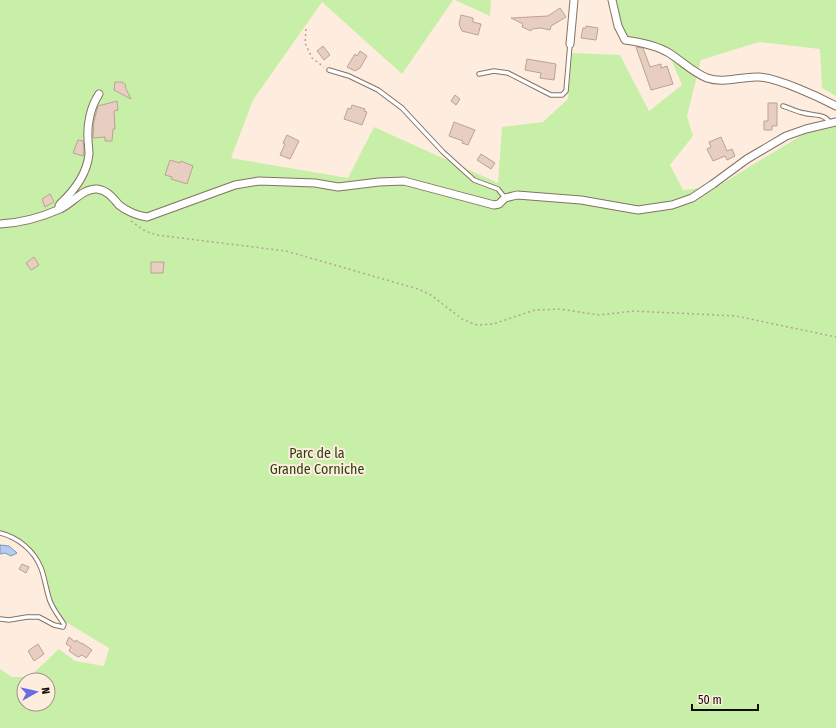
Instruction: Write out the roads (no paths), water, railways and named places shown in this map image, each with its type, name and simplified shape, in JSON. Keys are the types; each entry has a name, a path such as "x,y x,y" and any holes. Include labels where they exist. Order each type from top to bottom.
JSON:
{"street":[{"path":"570,44 574,0"},
{"path":"612,0 618,26 625,40 654,46 668,52 693,72 709,79 723,80 752,77 767,78 823,99 836,106"},
{"path":"60,209 60,204 76,186 86,166 89,155 88,139 90,117 94,102 99,94"},
{"path":"0,224 35,217 60,209 88,191 98,189 106,193 120,206 140,216 150,216 241,183 259,181 315,183 338,187 379,182 404,181 494,205 499,204 505,198 518,195 566,199 638,210 672,205 692,198 747,159 786,136 833,122"}],"lane":[{"path":"478,74 494,71 508,73 552,95 562,95 566,91 570,44"},
{"path":"329,70 349,76 378,90 402,108 443,152 474,180 498,189 505,198"},
{"path":"783,106 805,114 822,116 833,122"},
{"path":"0,533 6,534 22,543 33,554 41,567 50,601 64,624 63,627 54,625 39,617 0,620"}],"water":[{"path":"0,545 9,546 17,553 11,556 5,553 0,554"}],"park label":[{"name":"Parc de la Grande Corniche","path":"317,462"}]}
